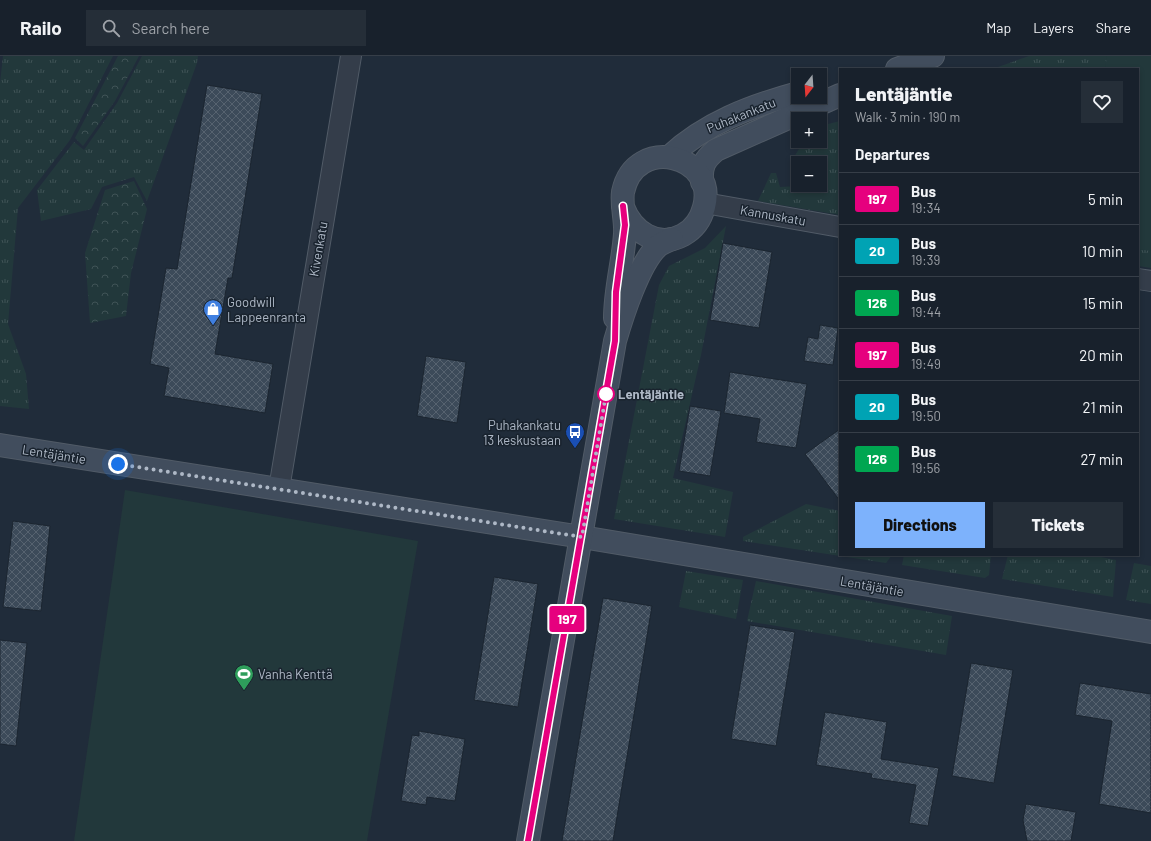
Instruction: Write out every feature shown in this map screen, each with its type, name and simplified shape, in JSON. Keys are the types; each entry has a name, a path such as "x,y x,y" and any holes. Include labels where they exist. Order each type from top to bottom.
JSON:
{"street":[{"name":"Kivenkatu","path":"279,489 351,56"},
{"path":"900,68 933,56"},
{"path":"827,86 839,83"},
{"name":"Puhakankatu","path":"702,182 701,170 703,162 716,150 839,95"},
{"name":"Puhakankatu","path":"669,157 692,137 713,124 791,96"},
{"path":"528,841 615,341 623,314 645,265 658,247 690,230 703,214 705,192 697,172 689,165 669,157 649,159 635,168 625,185 623,206 625,225 616,292 615,341"},
{"name":"Kannuskatu","path":"705,204 839,227"},
{"path":"623,206 627,217 641,232 650,237 672,239"},
{"path":"1139,278 1151,281"},
{"name":"Lentäjäntie","path":"0,445 582,537 1151,632"}],"green space":[{"path":"3,56 113,56 70,140 18,208 8,324 26,374 29,409 0,406 0,83"},
{"path":"118,56 139,56 115,101 83,146 75,138"},
{"path":"142,56 198,56 197,63 147,201 134,177 102,187 91,209 41,221 37,190 74,142 84,150 117,103"},
{"path":"1029,56 1151,56 1151,268 1139,266 1139,68 998,67"},
{"path":"1107,56 1151,56 1151,251 1139,249 1139,68 1105,68"},
{"path":"839,121 839,215 758,201 771,173 776,173 780,187 791,186 791,192 827,192 827,156 795,156 800,148 827,148 827,124"},
{"path":"134,181 147,209 131,273 126,316 90,323 85,253 105,190"},
{"path":"726,226 701,355 673,478 733,492 725,537 614,519 659,285 669,266 705,248"},
{"name":"Vanha Kenttä","path":"125,490 418,541 367,841 74,841"},
{"path":"806,504 839,511 839,556 743,541 743,537"},
{"path":"840,556 891,556 886,563"},
{"path":"904,556 991,556 989,575 985,578 902,565"},
{"path":"1008,556 1096,556 1116,560 1113,597 1002,579"},
{"path":"1134,563 1151,566 1151,604 1126,600"},
{"path":"686,571 743,580 736,619 679,607"},
{"path":"756,581 952,616 946,655 747,621"}],"building":[{"path":"207,85 262,94 232,278 228,278 215,354 273,364 265,413 164,396 169,368 150,364 166,268 177,269"},
{"path":"723,243 772,252 759,328 710,320"},
{"path":"820,325 838,328 833,365 804,361 808,337 818,339"},
{"path":"426,356 466,362 457,423 417,416"},
{"path":"730,372 807,384 796,448 756,442 760,419 724,413"},
{"path":"690,406 721,411 710,476 679,471"},
{"path":"839,430 839,500 805,454"},
{"path":"13,521 50,526 41,611 3,607"},
{"path":"494,577 538,584 518,707 474,700"},
{"path":"603,598 652,606 613,841 562,841"},
{"path":"750,625 795,632 776,746 731,739"},
{"path":"0,640 27,643 16,746 0,744"},
{"path":"971,663 1013,670 994,783 952,776"},
{"path":"1080,683 1151,694 1151,813 1099,804 1112,721 1075,715"},
{"path":"825,712 887,722 881,759 939,768 928,826 909,823 916,785 871,778 872,774 816,765"},
{"path":"419,731 465,739 455,801 427,797 426,805 401,801 412,735 419,736"},
{"path":"1026,804 1076,812 1071,841 1027,841 1023,820"}],"bus line":[{"name":"197","path":"528,841 615,341 616,292 625,225 623,206"}],"place":[{"name":"Goodwill Lappeenranta","path":"213,326"},
{"name":"Lentäjäntie","path":"606,394"},
{"name":"Puhakankatu 13 keskustaan","path":"575,449"},
{"name":"Vanha Kenttä","path":"244,691"}],"route":[{"path":"118,464 582,537 606,394"}]}
